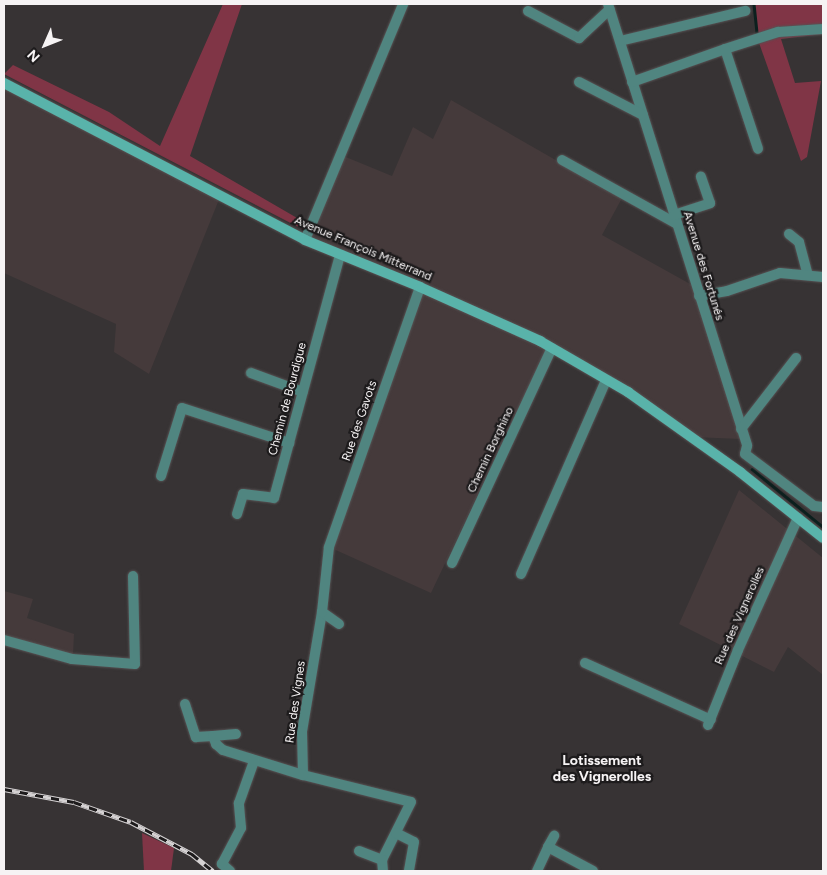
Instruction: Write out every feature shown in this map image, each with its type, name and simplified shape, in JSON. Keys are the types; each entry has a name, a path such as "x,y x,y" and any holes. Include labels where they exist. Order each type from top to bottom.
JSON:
{"main road":[{"name":"Avenue François Mitterrand","path":"4,83 305,240 420,287 552,348 606,380 707,448 823,538"}],"street":[{"path":"305,240 403,4"},
{"path":"528,11 579,38 609,6"},
{"name":"Avenue des Fortunés","path":"609,6 747,446 745,454 818,507"},
{"path":"620,42 745,11"},
{"path":"632,82 778,32 823,29"},
{"path":"725,49 758,149"},
{"path":"579,82 643,115"},
{"path":"562,160 676,220 710,203 701,176"},
{"path":"789,234 799,242 808,275"},
{"name":"Chemin de Bourdigue","path":"237,514 243,494 274,498 340,255"},
{"path":"700,296 727,291 780,273 823,277"},
{"name":"Rue des Gavots","path":"327,564 329,546 420,287"},
{"name":"Chemin Borghino","path":"452,563 552,348"},
{"path":"741,429 796,358"},
{"path":"251,373 303,392"},
{"path":"521,574 606,380"},
{"path":"162,476 182,408 289,443"},
{"name":"Rue des Vignerolles","path":"585,663 709,722 738,650 798,518"},
{"name":"Rue des Vignes","path":"303,775 302,731 322,612 327,564"},
{"path":"4,640 72,659 135,664 133,576"},
{"path":"322,612 339,624"},
{"path":"185,704 194,735 236,734"},
{"path":"213,736 216,744 223,750 254,761 411,802 382,866 359,851"},
{"path":"230,871 222,864 241,828 239,803 254,761"},
{"path":"396,833 414,842 409,871"},
{"path":"537,871 554,836"},
{"path":"548,848 593,871"}],"shaded area":[{"path":"223,4 242,4 190,156 304,222 306,231 4,74 13,65 109,112 160,146"},
{"path":"754,4 823,4 823,34 781,39 795,83 821,81 807,157 801,161 758,40"},
{"path":"4,83 220,197 149,374 114,352 116,324 4,273"},
{"path":"451,100 622,198 602,235 692,285 741,439 692,437 548,346 431,593 329,547 420,287 305,240 341,155 392,176 413,127 433,139"},
{"path":"739,490 823,558 823,675 788,647 774,672 679,624"},
{"path":"4,591 33,599 27,618 74,634 73,655 4,641"},
{"path":"142,833 174,848 171,871 144,871"}],"waterway":[{"path":"754,4 757,34"},
{"path":"752,469 823,527"}],"railway":[{"path":"4,789 74,802 131,822 192,854 213,871"}],"district":[{"name":"Lotissement des Vignerolles","path":"602,770"}]}
